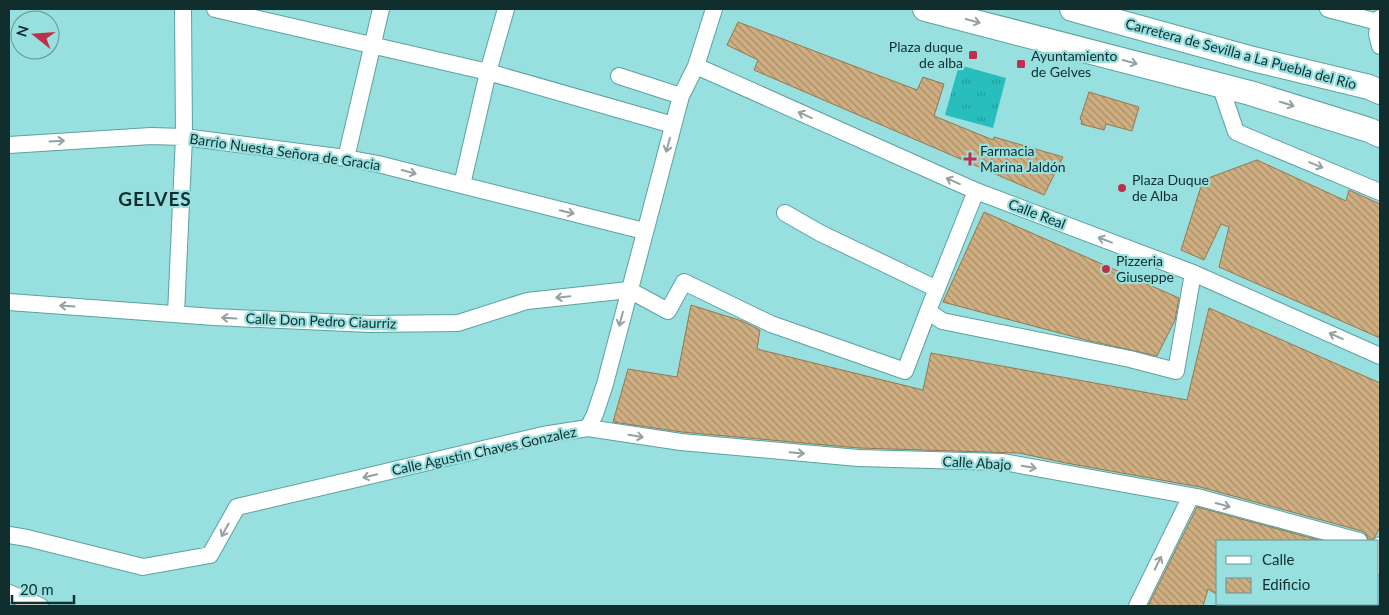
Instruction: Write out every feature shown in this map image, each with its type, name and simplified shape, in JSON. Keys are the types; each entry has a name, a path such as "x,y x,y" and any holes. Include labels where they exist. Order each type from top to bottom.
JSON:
{"main road":[{"path":"925,9 1220,86 1369,130 1380,135"},
{"name":"Carretera de Sevilla a La Puebla del Río","path":"1072,9 1253,59 1369,87 1380,92"}],"street":[{"path":"176,314 184,137 183,9"},
{"path":"215,9 488,72 673,124"},
{"path":"346,158 381,9"},
{"path":"462,186 488,72 506,9"},
{"name":"Calle Agustin Chaves Gonzalez","path":"9,535 143,567 182,561 210,555 238,507 543,435 588,428 595,414 604,384 681,96 696,66 714,9"},
{"path":"1328,9 1379,20 1377,34 1380,46"},
{"name":"Calle Real","path":"696,66 976,192 1194,273 1380,356"},
{"path":"619,76 681,96"},
{"path":"1220,86 1236,132 1380,192"},
{"name":"Barrio Nuesta Señora de Gracia","path":"9,145 151,136 184,137 346,158 378,164 644,231"},
{"path":"629,290 668,311 684,282 771,324 905,371 976,192"},
{"path":"785,213 820,233 937,289"},
{"path":"928,311 942,321 1130,359 1176,371 1194,273"},
{"name":"Calle Don Pedro Ciaurriz","path":"9,302 176,314 370,324 458,323 527,301 629,290"},
{"name":"Calle Abajo","path":"588,428 682,442 858,458 1003,462 1191,496 1355,540"},
{"path":"1137,606 1191,496"},
{"path":"9,593 40,606"}],"green space":[{"path":"959,65 1006,78 993,128 945,115"}],"building":[{"path":"738,22 917,90 923,77 944,84 934,116 993,140 994,137 1063,157 1044,195 754,70 758,60 727,45"},
{"path":"1089,92 1139,107 1132,131 1106,124 1104,130 1081,124 1082,120 1080,119"},
{"path":"1257,160 1346,201 1349,190 1380,204 1380,338 1219,267 1229,227 1221,224 1204,260 1181,250 1203,180"},
{"path":"984,212 1179,298 1175,320 1157,356 1086,340 943,302"},
{"path":"691,305 742,321 760,330 757,349 923,390 931,353 1187,400 1209,308 1380,383 1380,527 1375,537 1369,540 1362,531 1200,487 1019,453 859,448 682,432 613,422 628,369 677,377"},
{"path":"1197,507 1318,540 1216,540 1216,594 1208,589 1203,606 1148,606"}],"place":[{"name":"Plaza duque de alba","path":"973,55"},
{"name":"Ayuntamiento de Gelves","path":"1021,64"},
{"name":"Farmacia Marina Jaldón","path":"970,159"},
{"name":"Plaza Duque de Alba","path":"1122,188"},
{"name":"Pizzeria Giuseppe","path":"1106,269"}],"district":[{"name":"GELVES","path":"155,199"}]}
